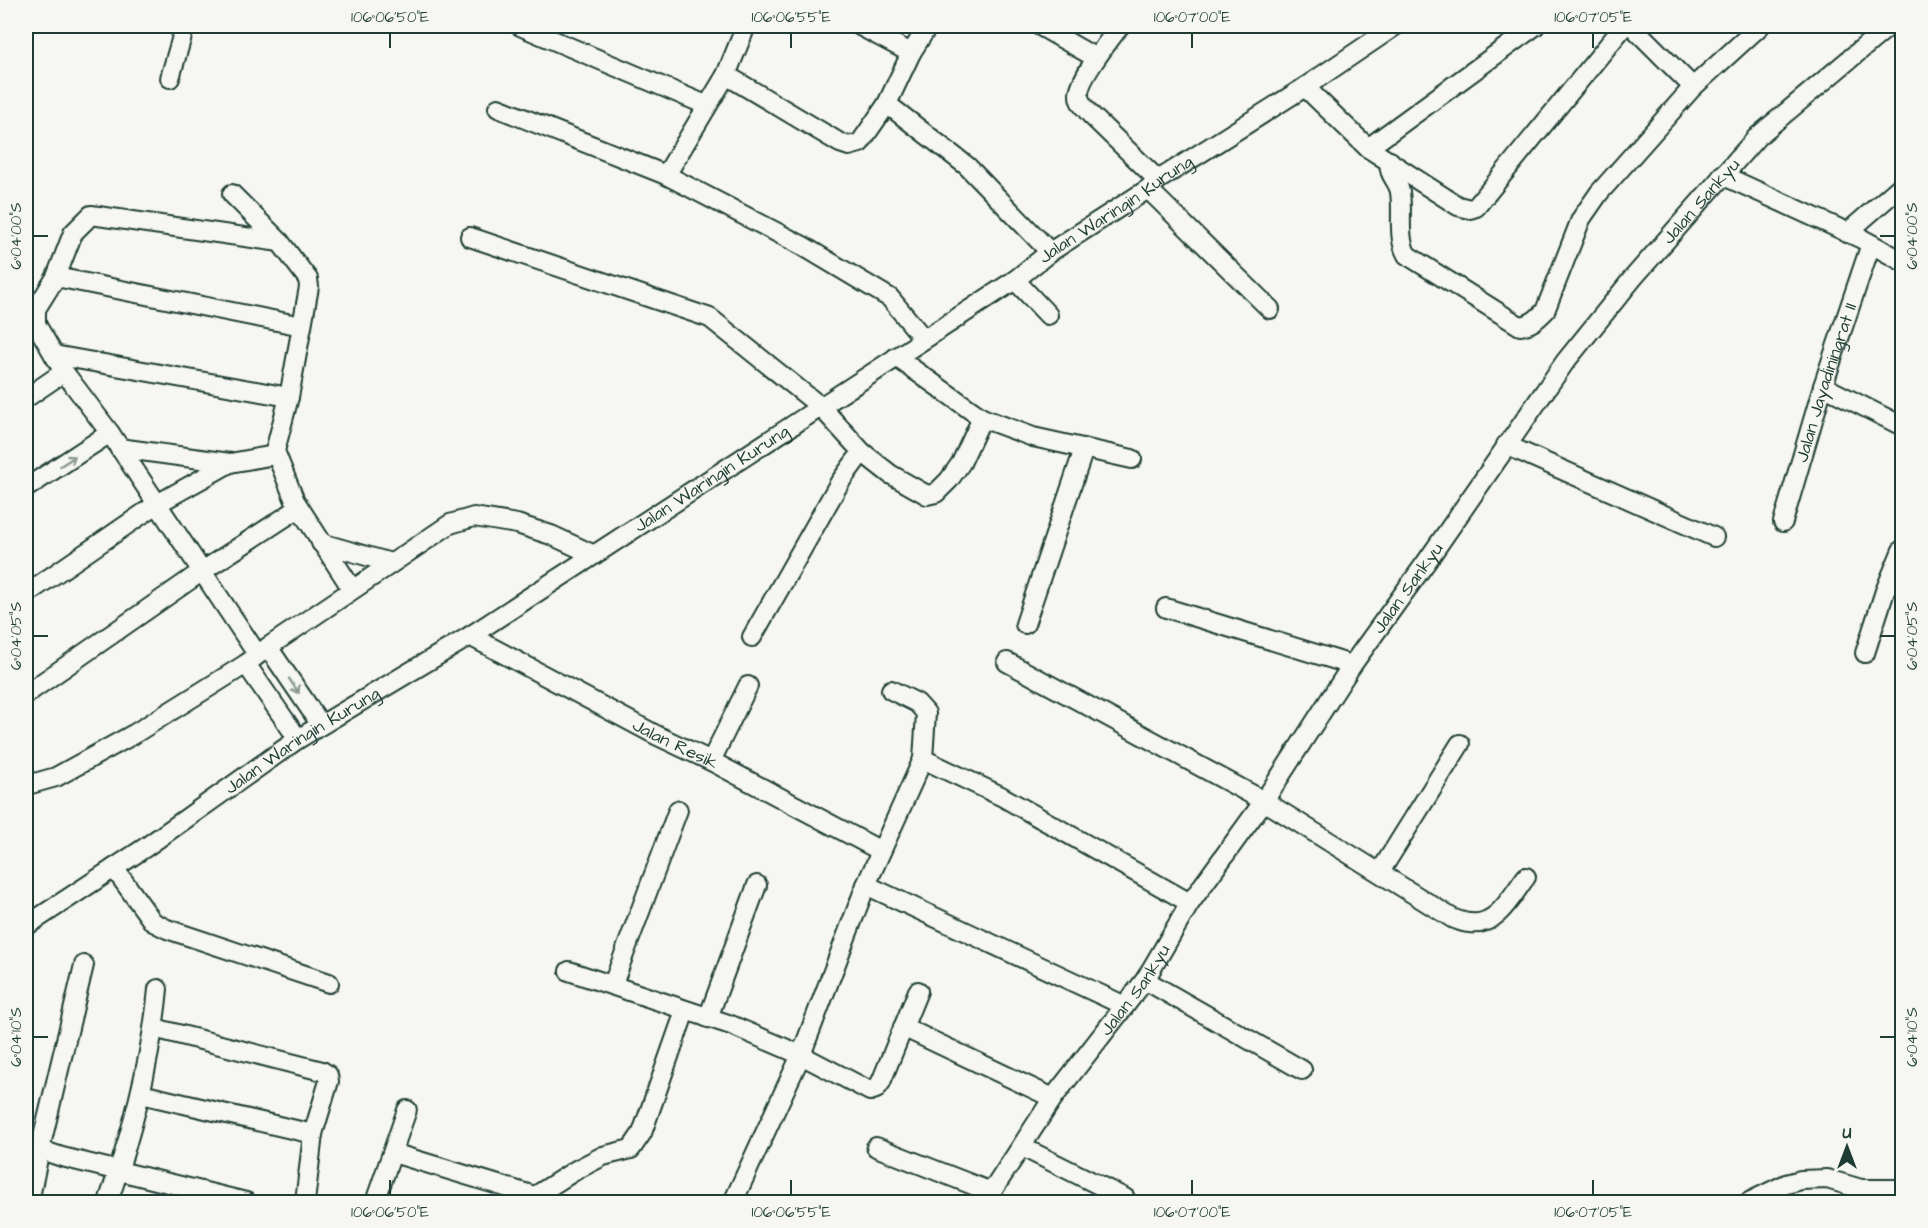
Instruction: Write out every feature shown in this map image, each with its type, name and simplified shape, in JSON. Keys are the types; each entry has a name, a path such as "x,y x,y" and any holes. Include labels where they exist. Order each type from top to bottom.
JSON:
{"street":[{"path":"170,78 185,26"},
{"path":"520,26 706,105"},
{"path":"860,26 911,53"},
{"path":"726,75 840,143 849,146 860,143 887,104 911,53 928,26"},
{"path":"1040,26 1096,58"},
{"path":"1120,26 1096,58 1080,89 1080,101 1153,184 1270,309"},
{"name":"Jalan Waringin Kurung","path":"26,926 114,868 298,739 470,636 592,554 1015,280 1050,252 1395,26"},
{"path":"1368,148 1535,26"},
{"path":"1305,87 1368,148 1458,206 1470,209 1476,207 1624,26"},
{"path":"1632,26 1693,87"},
{"path":"1390,161 1388,168 1390,174 1400,188 1401,241 1407,255 1520,326 1526,326 1536,321 1545,311 1581,219 1599,193 1693,87 1760,26"},
{"name":"Jalan Sankyu","path":"988,1198 1053,1098 1145,980 1190,903 1264,801 1352,665 1565,362 1633,279 1757,137 1889,26"},
{"path":"666,175 726,75 740,27"},
{"path":"887,104 967,166 1050,252"},
{"path":"498,108 666,175 804,246 890,298 923,339"},
{"path":"1722,175 1871,244 1902,261"},
{"path":"1847,233 1902,185"},
{"path":"232,194 280,242 308,279 309,287 289,397 275,444 275,455 299,508 352,589"},
{"path":"280,242 91,215 73,233 56,277 36,309 31,326 115,441 257,655 298,739"},
{"path":"470,237 710,318 821,407 862,452 890,474 927,495 936,493 962,463 982,418"},
{"name":"Jalan Jayadiningrat II","path":"1783,522 1823,386 1871,244"},
{"path":"56,277 302,326"},
{"path":"1015,280 1048,315"},
{"path":"54,355 289,397"},
{"path":"896,357 982,418 1033,437 1132,459"},
{"path":"26,398 64,372"},
{"path":"1823,386 1902,426"},
{"path":"26,488 115,441 230,463"},
{"path":"1506,445 1714,537"},
{"path":"1025,624 1084,449"},
{"path":"752,637 840,482 862,452"},
{"path":"26,594 157,504 230,463 275,455"},
{"path":"26,694 201,572 299,508"},
{"path":"27,784 56,777 134,734 257,655 450,524 474,517 517,524 538,530 592,554"},
{"path":"321,543 391,563"},
{"path":"1865,653 1885,591 1902,550"},
{"path":"1166,608 1352,665"},
{"name":"Jalan Resik","path":"470,636 881,851"},
{"path":"257,655 321,725"},
{"path":"1006,662 1264,801 1452,918 1470,924 1484,922 1500,913 1526,877"},
{"path":"711,761 748,686"},
{"path":"733,1203 801,1055 866,885 923,759 926,713 917,704 891,690"},
{"path":"1380,872 1460,744"},
{"path":"923,759 1001,796 1190,903"},
{"path":"613,984 678,810"},
{"path":"114,868 153,922 167,929 329,983"},
{"path":"708,1018 757,885"},
{"path":"866,885 1125,1006"},
{"path":"29,1203 33,1147 84,965"},
{"path":"569,971 731,1025 801,1055 870,1091 881,1082 918,991"},
{"path":"1145,980 1302,1070"},
{"path":"108,1203 141,1094 154,1028 158,989"},
{"path":"393,1153 509,1196 535,1199 603,1156 631,1149 642,1133 685,1011"},
{"path":"903,1027 1053,1098"},
{"path":"154,1028 322,1071 328,1075 329,1081 313,1134 305,1203"},
{"path":"141,1094 313,1134"},
{"path":"375,1203 407,1110"},
{"path":"33,1147 62,1157 246,1203"},
{"path":"876,1147 988,1198"},
{"path":"1022,1147 1128,1201"},
{"path":"1749,1203 1786,1184 1801,1180 1827,1179 1861,1189 1902,1189"}]}
